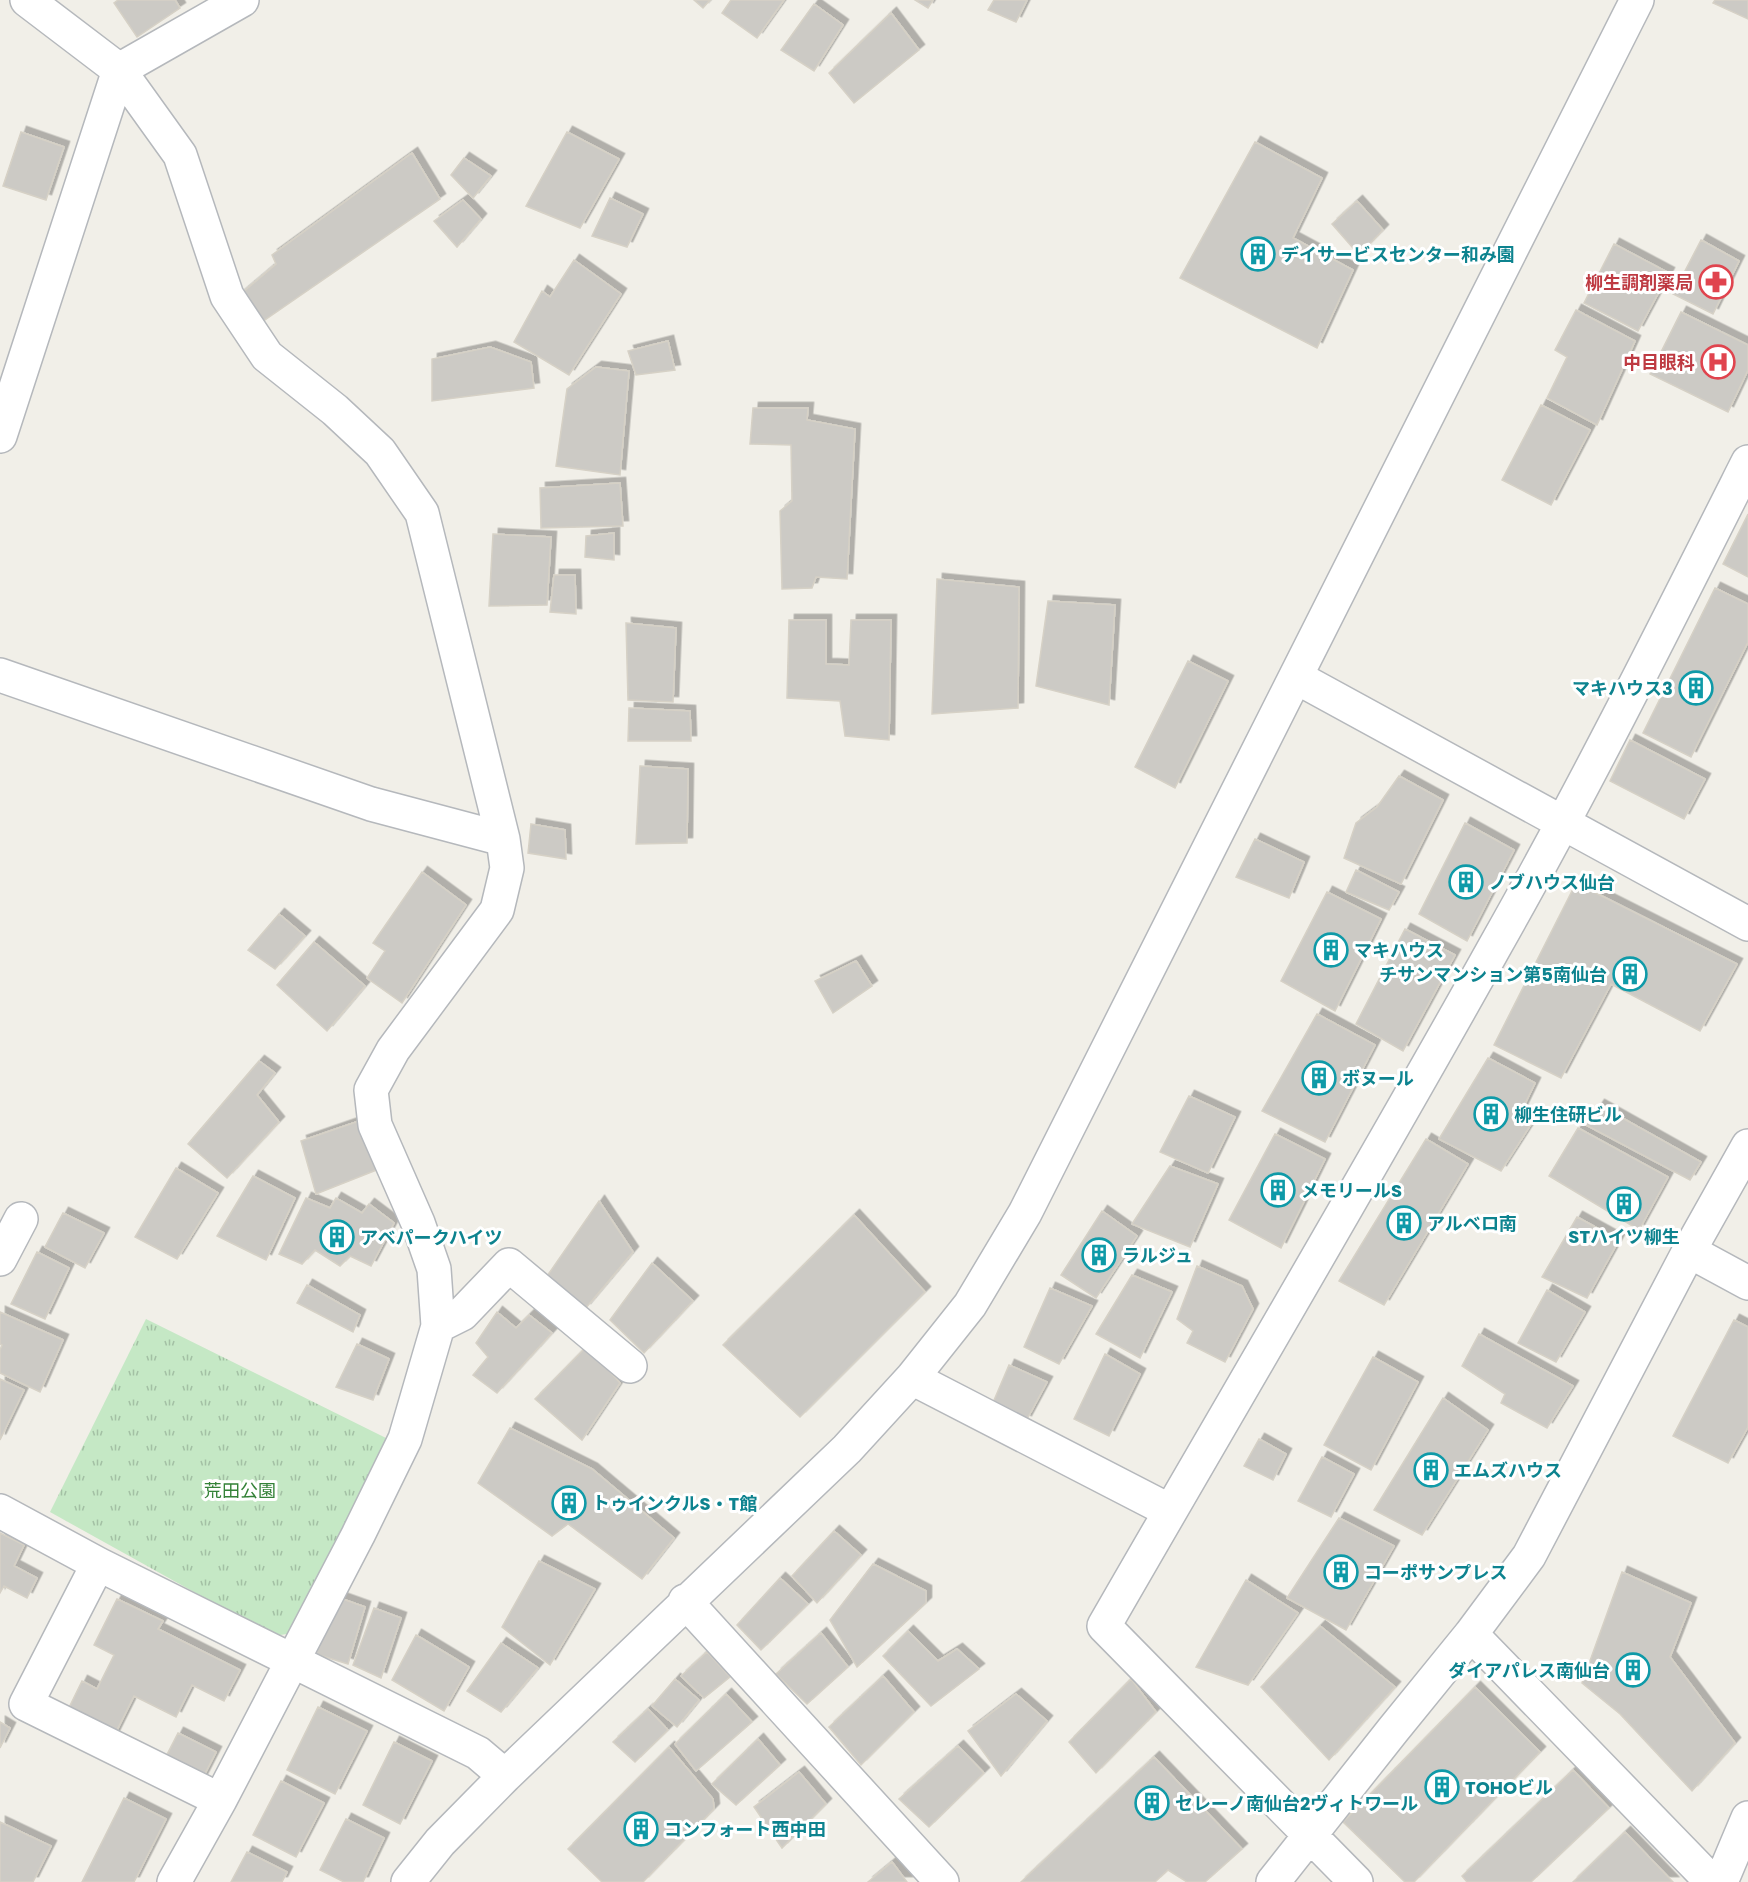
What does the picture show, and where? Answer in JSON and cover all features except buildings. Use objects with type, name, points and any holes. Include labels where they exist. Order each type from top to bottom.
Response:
[{"type":"street","points":[[27,0],[119,70],[180,155],[227,296],[267,356],[335,410],[380,452],[422,513],[502,838],[507,868],[497,910],[393,1050],[371,1090],[375,1125],[434,1269],[438,1326],[405,1439],[220,1800],[174,1882]]},
{"type":"street","points":[[0,436],[119,70],[242,0]]},
{"type":"street","points":[[408,1882],[440,1842],[505,1776],[685,1601],[847,1449],[912,1378],[970,1305],[1025,1213],[1637,0]]},
{"type":"street","points":[[1356,1882],[1104,1626],[1488,960],[1563,824],[1748,462]]},
{"type":"street","points":[[0,675],[371,804],[502,838]]},
{"type":"street","points":[[1296,677],[1748,924]]},
{"type":"street","points":[[1273,1882],[1472,1634],[1529,1556],[1689,1251],[1748,1146]]},
{"type":"street","points":[[0,1259],[21,1219]]},
{"type":"street","points":[[1689,1251],[1748,1283]]},
{"type":"street","points":[[438,1326],[462,1314],[509,1265],[630,1366]]},
{"type":"street","points":[[912,1378],[1170,1511]]},
{"type":"street","points":[[0,1511],[98,1564],[478,1753],[505,1776]]},
{"type":"street","points":[[98,1564],[26,1704],[220,1800]]},
{"type":"street","points":[[685,1601],[942,1882]]},
{"type":"street","points":[[1472,1634],[1712,1882]]},
{"type":"street","points":[[1721,1882],[1748,1818]]},
{"type":"green space","name":"荒田公園","points":[[146,1319],[388,1439],[294,1633],[273,1636],[50,1512]]},
{"type":"place","name":"デイサービスセンター和み園","points":[[1258,254]]},
{"type":"place","name":"柳生調剤薬局","points":[[1716,282]]},
{"type":"place","name":"中目眼科","points":[[1718,362]]},
{"type":"place","name":"マキハウス3","points":[[1696,688]]},
{"type":"place","name":"ノブハウス仙台","points":[[1466,882]]},
{"type":"place","name":"マキハウス","points":[[1331,950]]},
{"type":"place","name":"チサンマンション第5南仙台","points":[[1630,974]]},
{"type":"place","name":"ボヌール","points":[[1319,1078]]},
{"type":"place","name":"柳生住研ビル","points":[[1491,1114]]},
{"type":"place","name":"メモリールS","points":[[1278,1190]]},
{"type":"place","name":"STハイツ柳生","points":[[1624,1204]]},
{"type":"place","name":"アルベロ南","points":[[1404,1223]]},
{"type":"place","name":"アベパークハイツ","points":[[337,1237]]},
{"type":"place","name":"ラルジュ","points":[[1099,1255]]},
{"type":"place","name":"エムズハウス","points":[[1431,1470]]},
{"type":"place","name":"トゥインクルS・T館","points":[[569,1503]]},
{"type":"place","name":"コーポサンプレス","points":[[1341,1572]]},
{"type":"place","name":"ダイアパレス南仙台","points":[[1633,1670]]},
{"type":"place","name":"TOHOビル","points":[[1442,1787]]},
{"type":"place","name":"セレーノ南仙台2ヴィトワール","points":[[1152,1803]]},
{"type":"place","name":"コンフォート西中田","points":[[641,1829]]}]
